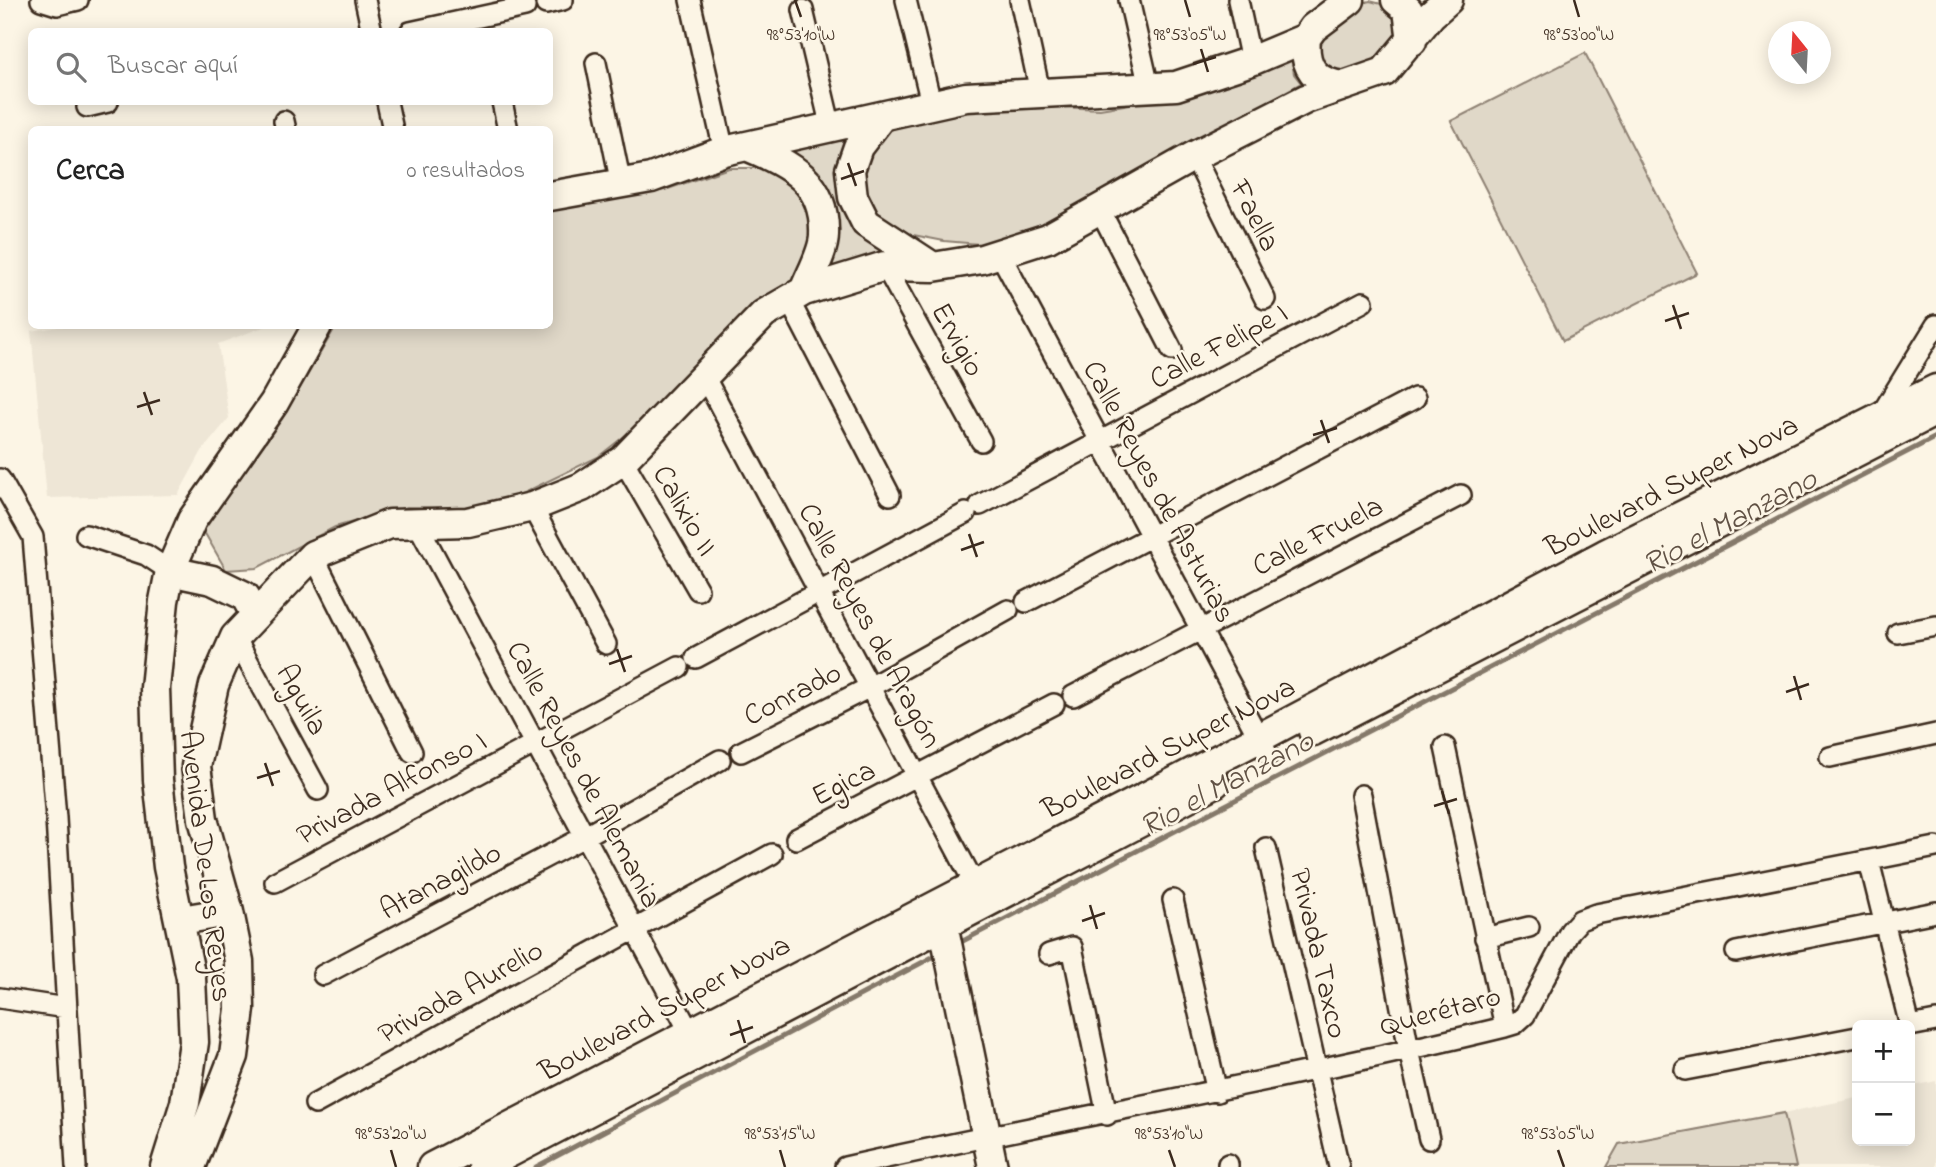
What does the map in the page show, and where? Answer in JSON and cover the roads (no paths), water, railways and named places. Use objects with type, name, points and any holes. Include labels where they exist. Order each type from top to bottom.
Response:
[{"type":"street","points":[[49,2],[78,0]]},
{"type":"street","points":[[365,0],[371,28]]},
{"type":"street","points":[[690,0],[737,149]]},
{"type":"street","points":[[906,0],[931,103]]},
{"type":"street","points":[[1020,0],[1040,92]]},
{"type":"street","points":[[1129,0],[1149,87]]},
{"type":"street","points":[[1238,0],[1251,61]]},
{"type":"street","points":[[1344,86],[1322,82],[1313,75],[1305,50],[1306,38],[1313,28],[1350,0]]},
{"type":"street","points":[[1396,0],[1408,10],[1412,41]]},
{"type":"street","points":[[191,1167],[234,1056],[240,1009],[239,961],[229,912],[203,819],[196,766],[214,685],[235,637],[313,555],[390,524],[468,522],[532,507],[582,487],[623,460],[764,314],[797,295],[885,266],[933,267],[1000,254],[1048,238],[1194,156],[1306,99],[1384,72],[1431,15],[1448,0]]},
{"type":"street","points":[[428,28],[525,7]]},
{"type":"street","points":[[803,10],[831,128]]},
{"type":"street","points":[[553,195],[651,178],[737,149],[931,103],[1040,92],[1176,86],[1251,61],[1306,38]]},
{"type":"street","points":[[596,63],[621,184]]},
{"type":"street","points":[[87,107],[95,105]]},
{"type":"street","points":[[388,105],[392,126]]},
{"type":"street","points":[[503,105],[507,126]]},
{"type":"street","points":[[881,116],[858,147],[850,170],[853,197],[866,223],[933,267]]},
{"type":"street","points":[[737,149],[789,164],[813,191],[822,212],[825,237],[797,295]]},
{"type":"street","name":"Faella","points":[[1194,156],[1265,299]]},
{"type":"street","points":[[1100,210],[1172,350]]},
{"type":"street","name":"Calle Reyes de Asturias","points":[[1000,254],[1264,746]]},
{"type":"street","name":"Ervigio","points":[[885,266],[981,441]]},
{"type":"street","points":[[797,295],[890,495]]},
{"type":"street","name":"Calle Felipe I","points":[[820,593],[1363,302]]},
{"type":"street","points":[[1879,417],[1936,326]]},
{"type":"street","name":"Avenida De Los Reyes","points":[[165,1167],[185,1103],[194,1042],[191,978],[168,867],[158,780],[155,701],[164,601],[170,571],[192,520],[274,402],[315,329]]},
{"type":"street","name":"Calle Reyes de Aragón","points":[[704,376],[979,893]]},
{"type":"street","name":"Boulevard Super Nova","points":[[1264,746],[1605,554],[1936,389]]},
{"type":"street","name":"Conrado","points":[[741,752],[870,687],[1017,606],[1415,398]]},
{"type":"street","name":"Boulevard Super Nova","points":[[482,1167],[694,1042],[979,893],[1264,746],[1936,411]]},
{"type":"street","name":"Calixio II","points":[[623,460],[698,590]]},
{"type":"street","points":[[0,479],[33,537],[55,818],[76,1167]]},
{"type":"street","name":"Calle Fruela","points":[[1073,696],[1461,495]]},
{"type":"street","points":[[532,507],[606,644]]},
{"type":"street","name":"Calle Reyes de Alemania","points":[[417,523],[694,1042]]},
{"type":"street","points":[[86,536],[146,555],[170,571],[212,580],[244,596],[255,614]]},
{"type":"street","points":[[313,555],[412,752]]},
{"type":"street","name":"Privada Alfonso I","points":[[275,882],[820,593]]},
{"type":"street","points":[[1898,633],[1936,626]]},
{"type":"street","name":"Aguila","points":[[235,637],[318,790]]},
{"type":"street","name":"Egica","points":[[796,839],[1054,704]]},
{"type":"street","points":[[1830,757],[1936,734]]},
{"type":"street","points":[[1445,747],[1506,1027]]},
{"type":"street","name":"Atanagildo","points":[[323,975],[584,837],[720,760]]},
{"type":"street","points":[[1361,795],[1409,1050],[1429,1139]]},
{"type":"street","name":"Querétaro","points":[[845,1167],[986,1135],[1107,1115],[1317,1071],[1506,1027],[1516,1024],[1525,1015],[1570,931],[1580,920],[1610,911],[1936,847]]},
{"type":"street","name":"Privada Taxco","points":[[1266,848],[1339,1167]]},
{"type":"street","name":"Privada Aurelio","points":[[315,1104],[772,854]]},
{"type":"street","points":[[1869,861],[1908,1020]]},
{"type":"street","name":"Boulevard Super Nova","points":[[432,1167],[694,1042],[944,929],[979,893]]},
{"type":"street","points":[[1173,900],[1217,1092]]},
{"type":"street","points":[[181,920],[229,912]]},
{"type":"street","points":[[1736,952],[1936,912]]},
{"type":"street","points":[[1485,938],[1529,927]]},
{"type":"street","points":[[944,929],[993,1167]]},
{"type":"street","points":[[1049,954],[1072,947],[1107,1115]]},
{"type":"street","points":[[0,998],[66,1008]]},
{"type":"street","points":[[1915,1025],[1936,1021]]},
{"type":"street","points":[[1685,1070],[1852,1038]]},
{"type":"waterway","name":"Rio el Manzano","points":[[957,944],[1936,437]]},
{"type":"waterway","name":"Rio el Manzano","points":[[536,1167],[942,952]]}]
